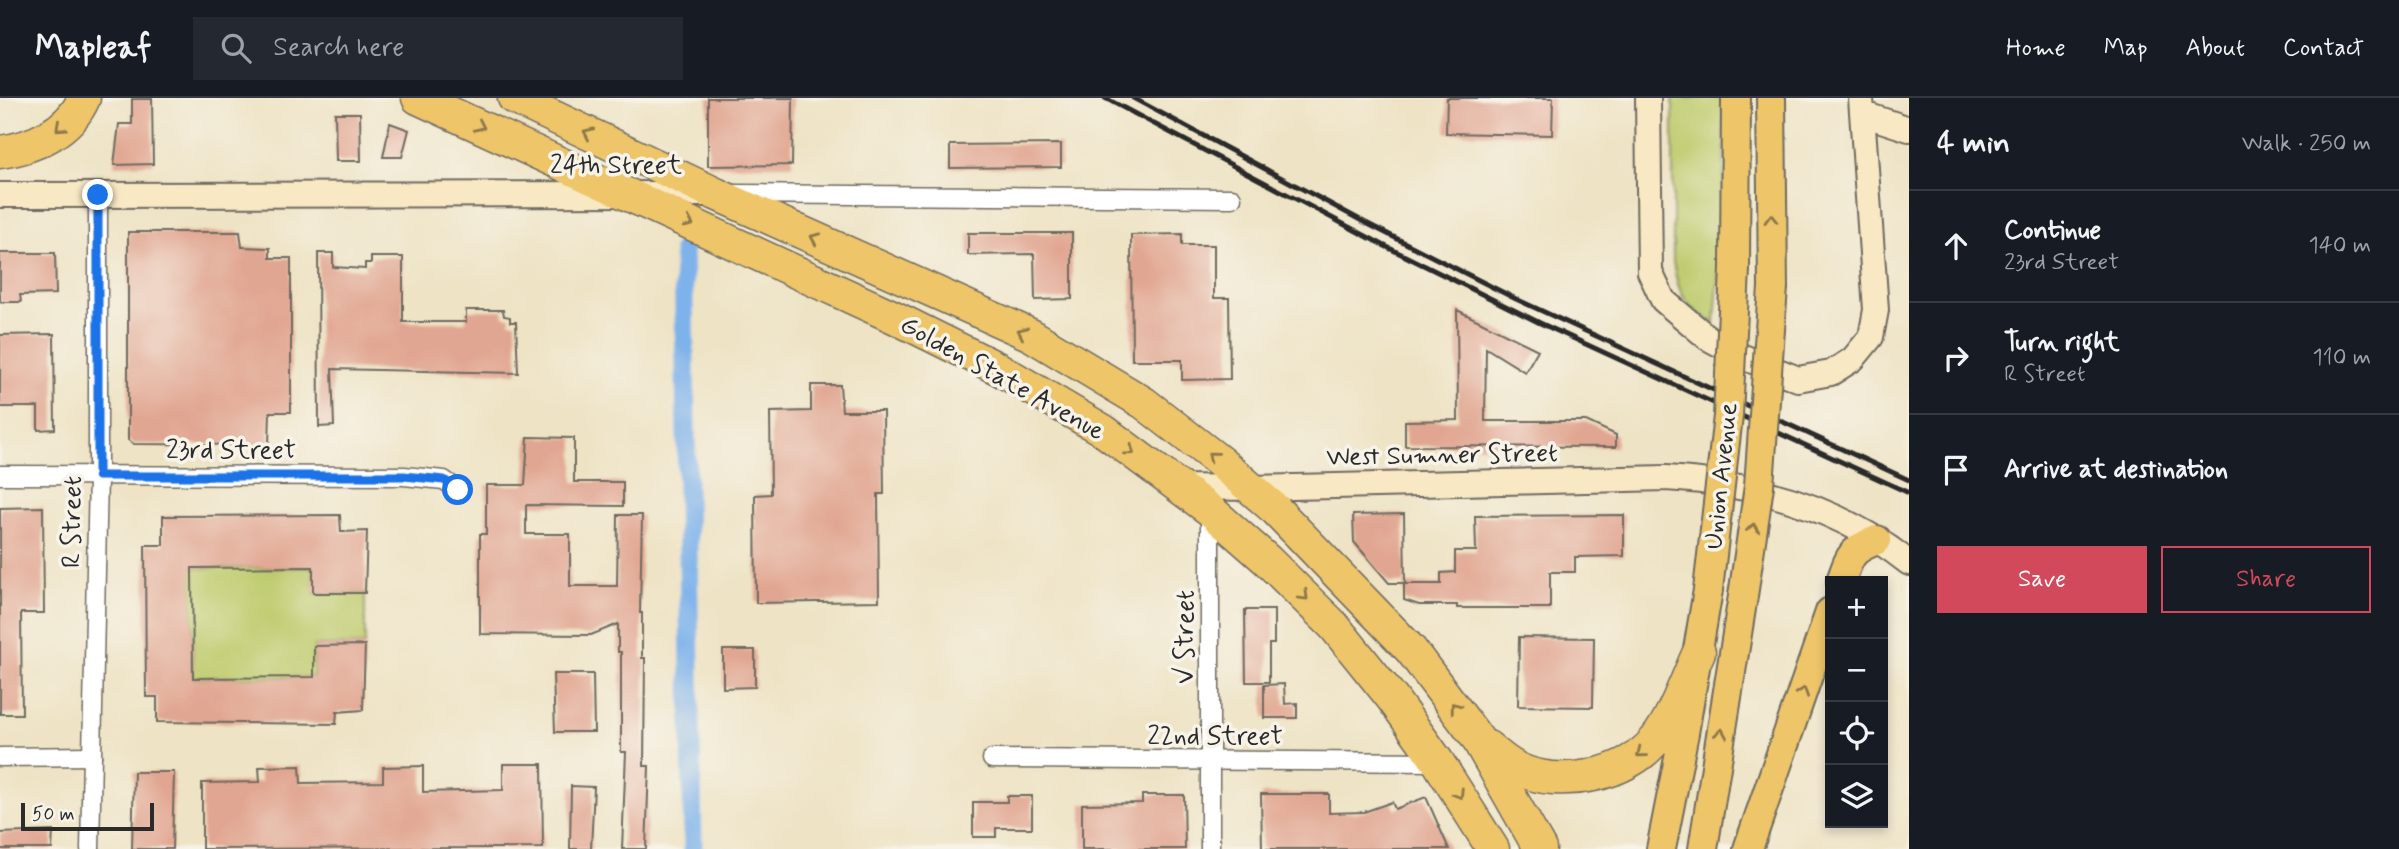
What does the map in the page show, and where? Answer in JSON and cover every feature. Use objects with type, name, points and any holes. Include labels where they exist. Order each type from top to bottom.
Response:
[{"type":"highway","points":[[14,149],[45,139],[61,128],[84,98]]},
{"type":"highway","name":"Golden State Avenue","points":[[418,98],[894,317],[999,369],[1104,431],[1210,510],[1267,560],[1335,626],[1438,762],[1493,849]]},
{"type":"highway","name":"Golden State Avenue","points":[[514,98],[716,194],[1031,335],[1144,403],[1252,488],[1411,650],[1477,738],[1541,849]]},
{"type":"highway","points":[[1477,738],[1506,762],[1534,775],[1585,778],[1610,772],[1629,763],[1657,739],[1699,652]]},
{"type":"main road","name":"Union Avenue","points":[[1661,849],[1699,652],[1728,416],[1735,269],[1736,98]]},
{"type":"main road","name":"Union Avenue","points":[[1703,849],[1759,486],[1773,287],[1771,98]]},
{"type":"main road","points":[[1843,576],[1850,555],[1858,547],[1877,540]]},
{"type":"main road","points":[[1748,849],[1825,626]]},
{"type":"street","points":[[1648,98],[1650,272],[1663,300],[1708,338],[1743,358],[1798,379],[1831,373],[1853,359],[1871,337],[1876,310],[1862,106]]},
{"type":"street","points":[[1862,106],[1909,129]]},
{"type":"street","name":"24th Street","points":[[0,195],[716,194],[1232,198]]},
{"type":"street","name":"R Street","points":[[90,849],[98,476],[98,195]]},
{"type":"street","name":"23rd Street","points":[[0,475],[404,476],[444,480],[458,490]]},
{"type":"street","name":"West Sumner Street","points":[[1178,487],[1252,488],[1666,478],[1708,481],[1790,499],[1835,517],[1877,540],[1909,563]]},
{"type":"street","name":"V Street","points":[[1210,510],[1210,849]]},
{"type":"street","points":[[0,757],[92,756]]},
{"type":"street","name":"22nd Street","points":[[992,760],[1438,762]]},
{"type":"green space","points":[[1673,98],[1722,98],[1724,182],[1715,323],[1696,312],[1685,299],[1675,273]]},
{"type":"green space","points":[[313,567],[314,593],[365,593],[365,645],[314,646],[314,677],[193,678],[191,568]]},
{"type":"building","points":[[708,98],[793,98],[792,165],[708,166]]},
{"type":"building","points":[[1447,98],[1553,98],[1552,135],[1446,133]]},
{"type":"building","points":[[132,99],[152,99],[153,164],[114,165],[119,124],[132,124]]},
{"type":"building","points":[[335,113],[360,113],[361,161],[336,161]]},
{"type":"building","points":[[390,123],[409,130],[402,157],[383,157]]},
{"type":"building","points":[[1061,144],[1061,167],[950,168],[950,145]]},
{"type":"building","points":[[128,232],[240,232],[242,247],[270,248],[270,258],[291,258],[291,412],[270,412],[269,445],[134,444],[128,440]]},
{"type":"building","points":[[968,233],[1072,233],[1072,299],[1035,300],[1034,254],[968,255]]},
{"type":"building","points":[[1182,234],[1182,245],[1214,245],[1214,298],[1229,298],[1230,379],[1182,380],[1182,360],[1132,360],[1131,235]]},
{"type":"building","points":[[0,253],[55,253],[56,294],[20,295],[21,302],[0,302]]},
{"type":"building","points":[[318,253],[333,253],[333,267],[365,269],[365,263],[371,263],[371,257],[403,257],[403,322],[466,322],[466,310],[503,310],[504,316],[510,317],[510,322],[516,322],[518,373],[332,369],[334,426],[319,427]]},
{"type":"building","points":[[1457,310],[1538,350],[1525,372],[1486,348],[1485,421],[1586,421],[1616,435],[1616,447],[1405,446],[1405,421],[1458,420]]},
{"type":"building","points":[[54,334],[55,429],[38,430],[38,407],[0,407],[0,335]]},
{"type":"building","points":[[811,385],[840,385],[842,411],[883,411],[884,494],[878,494],[879,601],[756,603],[755,495],[771,494],[770,412],[811,411]]},
{"type":"building","points":[[528,437],[574,438],[574,482],[623,482],[623,506],[526,505],[526,534],[570,534],[570,586],[617,586],[618,515],[642,515],[640,613],[642,658],[645,658],[644,766],[649,766],[646,849],[622,849],[626,752],[621,752],[621,652],[618,652],[618,624],[591,635],[480,634],[480,534],[486,534],[486,485],[525,485]]},
{"type":"building","points":[[43,507],[44,613],[21,613],[22,714],[0,714],[0,508]]},
{"type":"building","points":[[1404,514],[1405,583],[1389,583],[1354,542],[1353,515]]},
{"type":"building","points":[[340,515],[341,532],[367,531],[365,593],[313,593],[313,567],[192,568],[193,678],[314,677],[314,646],[365,645],[363,710],[337,712],[336,724],[157,722],[157,697],[146,697],[145,545],[163,545],[163,516]]},
{"type":"building","points":[[1624,515],[1624,556],[1575,557],[1575,572],[1550,572],[1550,608],[1457,608],[1457,605],[1419,605],[1404,600],[1404,584],[1441,584],[1441,573],[1455,572],[1455,551],[1476,551],[1475,516]]},
{"type":"building","points":[[1245,610],[1274,610],[1274,644],[1269,644],[1269,682],[1246,682]]},
{"type":"building","points":[[1519,637],[1594,638],[1593,707],[1518,706]]},
{"type":"building","points":[[723,650],[755,650],[755,687],[723,688]]},
{"type":"building","points":[[553,674],[593,674],[594,732],[555,732]]},
{"type":"building","points":[[1284,684],[1285,704],[1297,703],[1297,718],[1264,718],[1264,685]]},
{"type":"building","points":[[503,764],[542,764],[543,848],[202,849],[202,783],[260,782],[259,767],[300,766],[301,783],[383,782],[383,767],[423,766],[423,792],[503,790]]},
{"type":"building","points":[[134,772],[174,772],[172,849],[132,849]]},
{"type":"building","points":[[571,786],[594,787],[591,849],[570,849]]},
{"type":"building","points":[[1261,794],[1329,794],[1329,813],[1364,812],[1392,802],[1395,809],[1426,797],[1449,849],[1262,849]]},
{"type":"building","points":[[1142,795],[1184,795],[1185,849],[1082,849],[1082,804],[1142,803]]},
{"type":"building","points":[[1007,796],[1032,796],[1032,828],[996,828],[996,837],[973,837],[973,802],[1007,802]]},
{"type":"building","points":[[53,831],[52,849],[0,849],[0,833]]},
{"type":"waterway","points":[[683,249],[693,849]]},
{"type":"railway","points":[[1105,98],[1383,245],[1540,323],[1909,493]]},
{"type":"railway","points":[[1133,98],[1364,222],[1516,299],[1909,480]]},
{"type":"route","points":[[98,195],[98,476],[404,476],[444,480],[458,490]]}]
